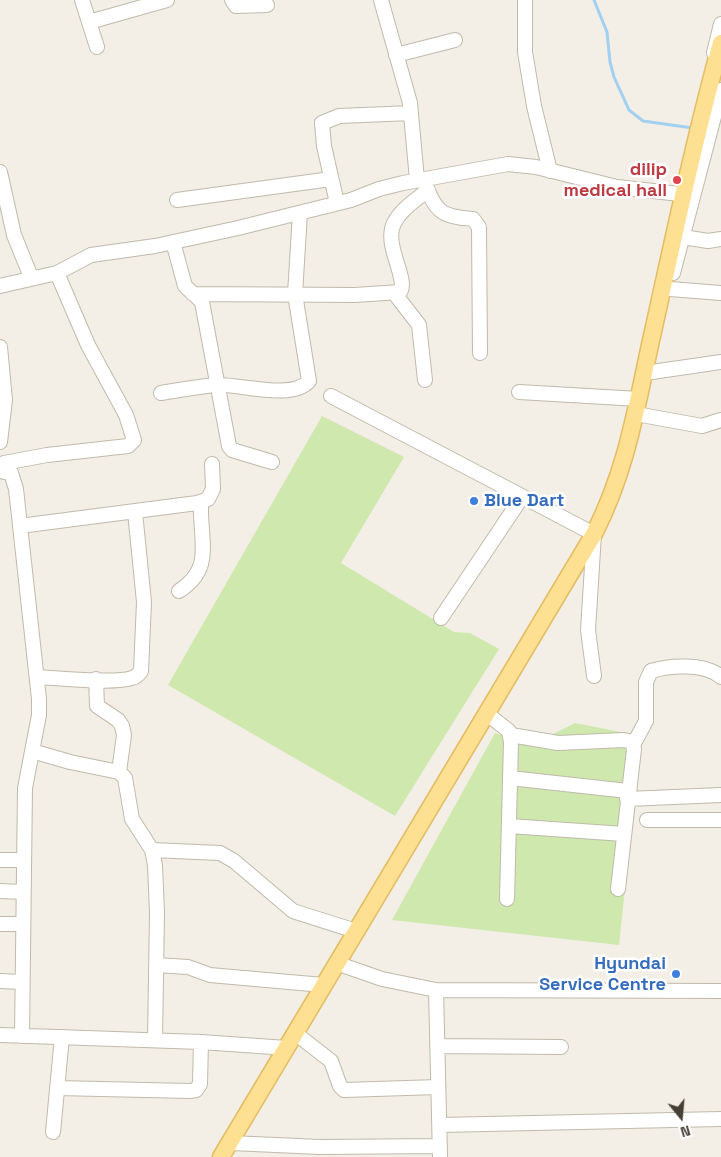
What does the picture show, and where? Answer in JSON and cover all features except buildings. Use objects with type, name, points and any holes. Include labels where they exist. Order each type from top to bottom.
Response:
[{"type":"main road","points":[[222,1157],[336,963],[594,534],[615,489],[638,407],[650,347],[659,321],[721,43]]},
{"type":"main road","points":[[703,129],[721,68]]},
{"type":"street","points":[[82,0],[97,47]]},
{"type":"street","points":[[89,22],[167,0]]},
{"type":"street","points":[[232,0],[236,6],[242,7],[267,5]]},
{"type":"street","points":[[381,0],[411,113],[422,183],[437,210],[450,216],[472,219],[479,227],[480,353]]},
{"type":"street","points":[[525,0],[525,52],[534,106],[550,171]]},
{"type":"street","points":[[650,347],[659,334],[683,238],[721,24]]},
{"type":"street","points":[[396,55],[455,40]]},
{"type":"street","points":[[650,347],[649,332],[680,194],[703,129],[721,90]]},
{"type":"street","points":[[337,204],[321,128],[325,120],[339,116],[411,113]]},
{"type":"street","points":[[0,286],[31,277],[57,273],[91,255],[173,242],[337,204],[379,189],[422,183],[508,164],[550,171],[617,187],[680,194]]},
{"type":"street","points":[[0,172],[14,235],[31,277]]},
{"type":"street","points":[[176,200],[331,178]]},
{"type":"street","points":[[193,294],[396,294],[400,292],[402,286],[392,253],[391,229],[422,183]]},
{"type":"street","points":[[161,392],[217,385],[271,391],[300,387],[310,381],[295,294],[300,213]]},
{"type":"street","points":[[683,238],[708,241],[721,239]]},
{"type":"street","points":[[173,242],[185,286],[202,302],[227,440],[232,450],[272,462]]},
{"type":"street","points":[[3,468],[47,455],[128,446],[134,440],[126,415],[88,346],[57,273]]},
{"type":"street","points":[[670,289],[721,293]]},
{"type":"street","points":[[396,294],[419,325],[426,380]]},
{"type":"street","points":[[0,347],[5,400],[0,442]]},
{"type":"street","points":[[645,373],[721,362]]},
{"type":"street","points":[[519,392],[638,407],[702,426],[721,420]]},
{"type":"street","points":[[331,396],[594,534],[588,630],[594,676]]},
{"type":"street","points":[[0,447],[3,468],[11,473],[14,478],[37,677],[39,716],[25,788],[22,1036]]},
{"type":"street","points":[[20,526],[197,503],[208,499],[212,489],[212,464]]},
{"type":"street","points":[[441,618],[522,497]]},
{"type":"street","points":[[180,591],[194,582],[202,564],[202,514],[200,505],[197,503]]},
{"type":"street","points":[[37,677],[130,679],[141,670],[144,602],[135,512]]},
{"type":"street","points":[[618,889],[633,745],[646,721],[646,682],[651,671],[691,667],[712,671],[721,677]]},
{"type":"street","points":[[96,679],[97,706],[118,720],[124,734],[119,772]]},
{"type":"street","points":[[486,713],[502,724],[511,735],[506,899]]},
{"type":"street","points":[[511,735],[558,743],[628,740],[633,745]]},
{"type":"street","points":[[32,751],[70,762],[119,772],[125,778],[128,786],[132,820],[152,850],[157,913],[155,1040]]},
{"type":"street","points":[[510,778],[627,795],[721,796]]},
{"type":"street","points":[[647,820],[721,820]]},
{"type":"street","points":[[509,826],[624,834]]},
{"type":"street","points":[[152,850],[220,853],[234,861],[293,911],[356,931]]},
{"type":"street","points":[[0,860],[24,860]]},
{"type":"street","points":[[0,892],[23,892]]},
{"type":"street","points":[[0,924],[22,924]]},
{"type":"street","points":[[336,963],[382,979],[436,990],[721,992]]},
{"type":"street","points":[[156,965],[188,967],[210,975],[323,985]]},
{"type":"street","points":[[0,981],[22,982]]},
{"type":"street","points":[[230,1143],[440,1152],[436,990]]},
{"type":"street","points":[[295,1033],[331,1061],[340,1086],[344,1090],[355,1092],[438,1088]]},
{"type":"street","points":[[0,1035],[202,1042],[287,1048]]},
{"type":"street","points":[[53,1132],[62,1037]]},
{"type":"street","points":[[57,1088],[196,1090],[200,1084],[202,1042]]},
{"type":"street","points":[[437,1046],[561,1047]]},
{"type":"street","points":[[440,1125],[721,1119]]},
{"type":"green space","points":[[322,416],[404,457],[341,563],[454,632],[470,633],[499,649],[395,816],[168,685]]},
{"type":"green space","points":[[575,723],[641,736],[619,945],[392,920],[495,733],[531,745]]},
{"type":"waterway","points":[[594,0],[607,32],[610,62],[614,77],[629,110],[643,121],[693,128]]},
{"type":"place","name":"dilip medical hall","points":[[677,180]]},
{"type":"place","name":"Blue Dart","points":[[474,501]]},
{"type":"place","name":"Hyundai Service Centre","points":[[676,974]]}]
